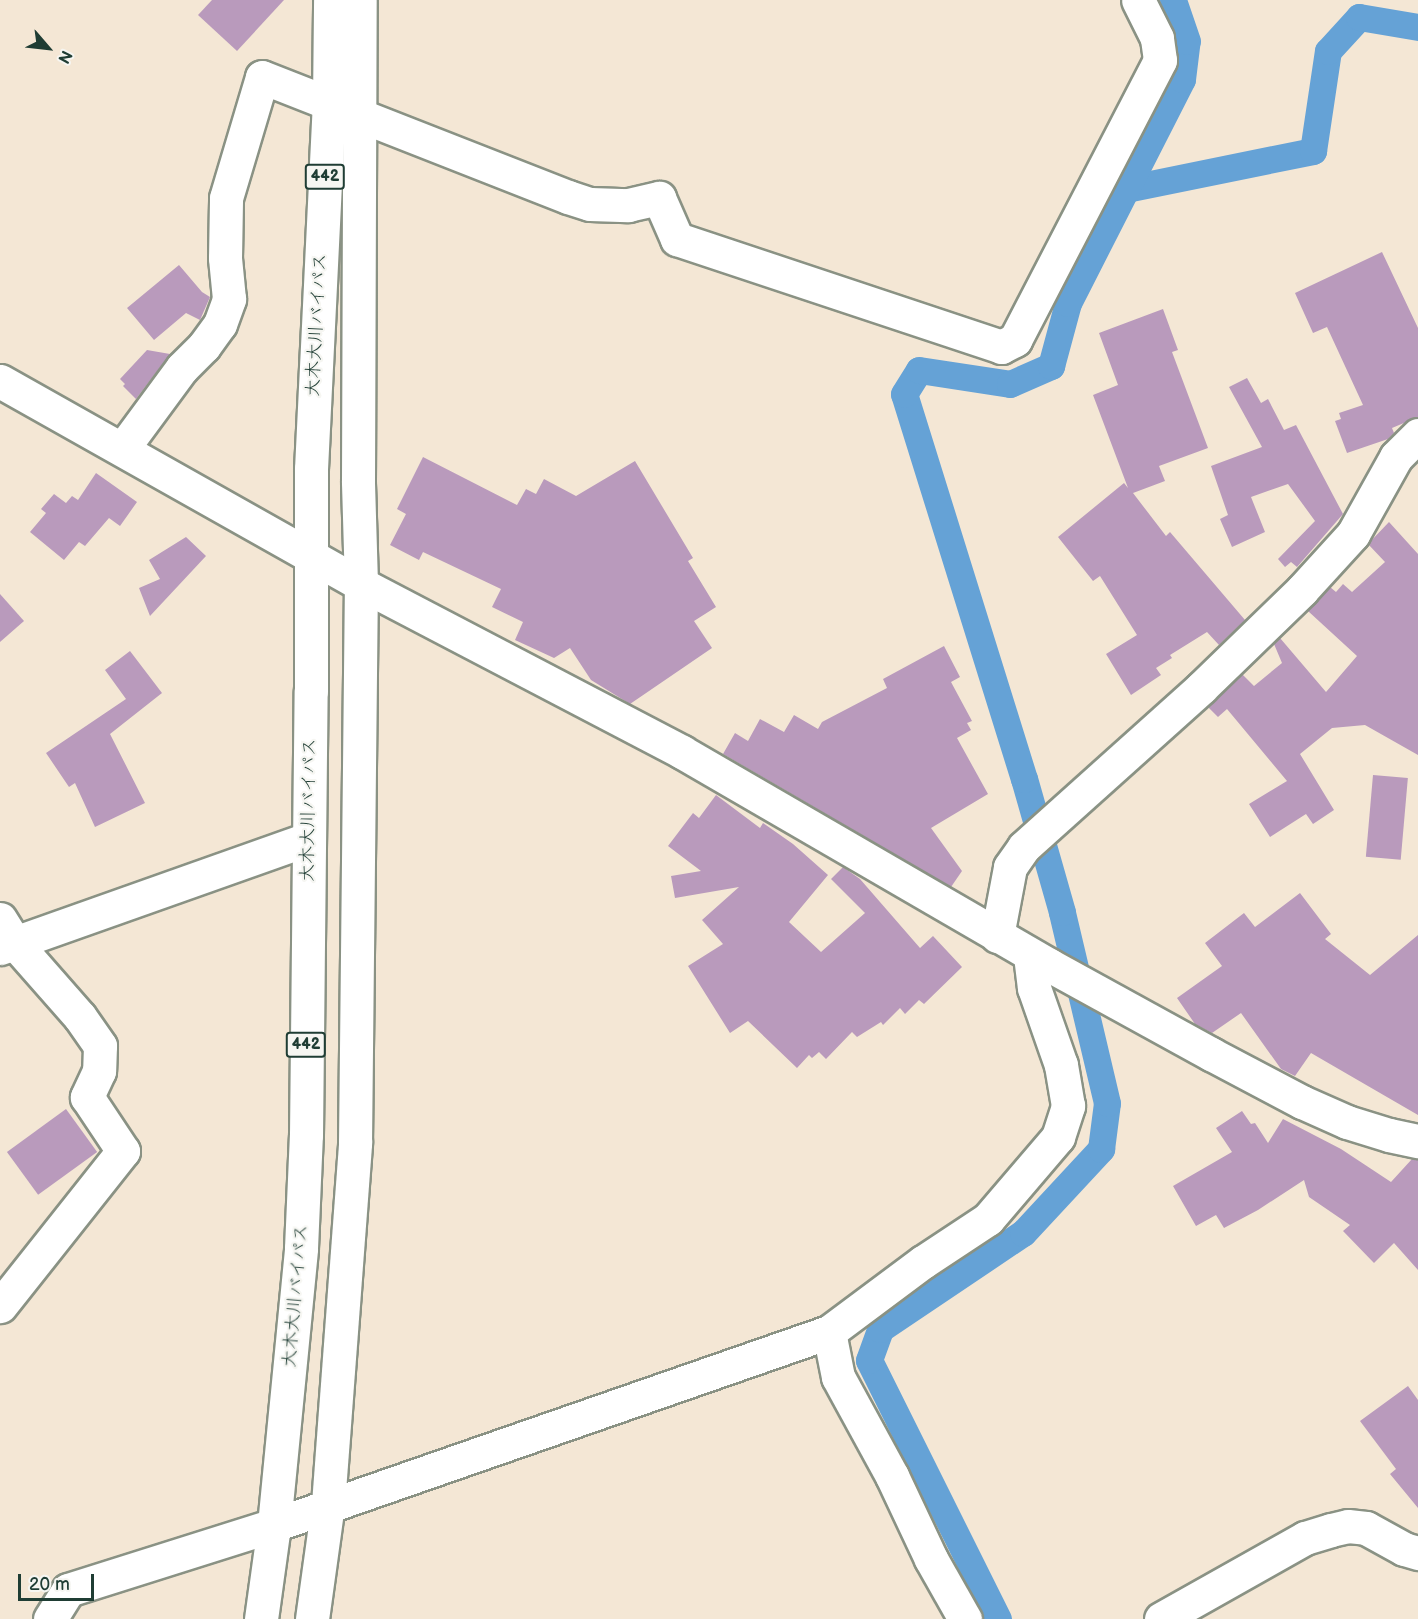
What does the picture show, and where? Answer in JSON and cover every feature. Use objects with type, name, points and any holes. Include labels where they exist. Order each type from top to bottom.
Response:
[{"type":"main road","name":"大木大川バイパス","points":[[312,1619],[328,1504],[355,1143],[361,584],[358,481],[361,354],[343,109],[330,0]]},
{"type":"main road","name":"大木大川バイパス","points":[[261,1619],[274,1525],[301,1248],[306,1135],[311,469],[315,354],[343,109],[360,0]]},
{"type":"main road","points":[[123,448],[182,368],[220,324],[229,299],[225,258],[226,198],[262,77],[590,204],[628,205],[659,198],[677,239],[1001,347],[1015,340],[1160,60],[1157,38],[1138,0]]},
{"type":"main road","points":[[0,381],[123,448],[205,497],[311,554],[361,584],[682,752],[1039,960],[1302,1102],[1347,1122],[1418,1141]]},
{"type":"main road","points":[[997,936],[1010,867],[1024,847],[1201,688],[1302,590],[1353,534],[1396,457],[1418,435]]},
{"type":"main road","points":[[0,1306],[123,1151],[87,1096],[99,1071],[100,1046],[80,1017],[5,936],[308,839]]},
{"type":"main road","points":[[50,1619],[68,1590],[274,1525],[328,1504],[829,1332],[923,1262],[988,1219],[1058,1137],[1068,1106],[1061,1065],[1034,988],[1039,960]]},
{"type":"main road","points":[[829,1332],[838,1377],[965,1619]]},
{"type":"main road","points":[[1161,1619],[1305,1538],[1331,1530],[1348,1526],[1366,1528],[1404,1549],[1418,1553]]},
{"type":"building","points":[[212,0],[284,0],[237,51],[198,15]]},
{"type":"building","points":[[1382,252],[1418,328],[1418,417],[1392,428],[1394,433],[1388,439],[1347,453],[1335,421],[1341,419],[1339,413],[1363,405],[1327,327],[1313,333],[1295,293]]},
{"type":"building","points":[[179,265],[202,292],[210,297],[200,320],[186,313],[154,340],[127,308]]},
{"type":"building","points":[[1163,309],[1178,350],[1172,352],[1208,448],[1159,466],[1165,481],[1133,493],[1166,536],[1170,532],[1245,620],[1219,645],[1207,632],[1170,655],[1172,658],[1156,668],[1161,675],[1131,695],[1106,654],[1137,635],[1100,576],[1093,581],[1058,537],[1124,483],[1128,488],[1093,395],[1118,385],[1099,333]]},
{"type":"building","points":[[147,350],[170,354],[136,399],[123,386],[125,384],[120,379]]},
{"type":"building","points":[[1247,378],[1261,403],[1268,399],[1284,430],[1296,425],[1343,514],[1297,567],[1291,562],[1285,567],[1278,559],[1315,521],[1288,484],[1251,497],[1265,532],[1232,547],[1220,519],[1228,515],[1211,466],[1262,447],[1229,387]]},
{"type":"building","points":[[423,457],[517,505],[526,489],[536,494],[544,479],[576,496],[635,461],[693,558],[688,561],[716,607],[694,621],[712,648],[630,704],[591,680],[570,648],[554,658],[515,640],[523,622],[492,607],[501,589],[423,552],[419,560],[390,545],[406,514],[397,509]]},
{"type":"building","points":[[96,473],[137,502],[120,526],[109,518],[85,546],[79,542],[64,560],[30,532],[46,513],[41,509],[54,494],[66,503],[72,496],[78,500]]},
{"type":"building","points":[[1389,522],[1418,554],[1418,755],[1365,725],[1332,728],[1300,754],[1334,810],[1313,824],[1306,814],[1270,837],[1249,804],[1287,781],[1227,709],[1218,717],[1208,707],[1242,674],[1254,686],[1282,663],[1274,644],[1280,638],[1326,692],[1357,656],[1308,611],[1330,587],[1336,592],[1343,584],[1352,592],[1385,562],[1368,544]]},
{"type":"building","points":[[186,537],[206,556],[150,616],[139,588],[160,579],[149,560]]},
{"type":"building","points":[[0,594],[24,621],[0,642]]},
{"type":"building","points":[[944,646],[960,677],[951,682],[972,721],[967,723],[971,730],[957,738],[988,794],[931,828],[962,871],[951,887],[723,754],[735,733],[748,741],[760,719],[784,732],[794,715],[818,729],[822,722],[887,688],[883,679]]},
{"type":"building","points":[[130,651],[162,693],[110,734],[145,803],[95,827],[75,783],[69,787],[46,753],[126,699],[105,670]]},
{"type":"building","points":[[1373,775],[1408,778],[1401,860],[1366,857]]},
{"type":"building","points":[[716,795],[760,828],[763,823],[793,844],[828,875],[789,922],[821,952],[865,913],[831,879],[843,867],[860,879],[920,948],[933,936],[962,967],[924,1004],[919,1000],[905,1014],[900,1008],[883,1025],[881,1022],[857,1037],[852,1032],[826,1059],[819,1052],[812,1058],[809,1055],[797,1068],[748,1021],[730,1033],[688,966],[723,944],[702,920],[739,887],[675,898],[671,876],[701,871],[668,846],[693,813],[699,818]]},
{"type":"building","points":[[1300,893],[1331,934],[1325,939],[1370,975],[1418,935],[1418,1115],[1311,1053],[1295,1076],[1281,1069],[1241,1013],[1212,1033],[1195,1024],[1177,998],[1222,966],[1205,943],[1244,913],[1255,927]]},
{"type":"building","points":[[66,1109],[97,1152],[38,1195],[7,1152]]},
{"type":"building","points":[[1242,1111],[1251,1124],[1255,1123],[1268,1143],[1283,1119],[1341,1149],[1391,1182],[1412,1159],[1418,1159],[1418,1270],[1394,1243],[1374,1263],[1343,1231],[1350,1225],[1309,1197],[1304,1180],[1258,1210],[1224,1228],[1216,1215],[1196,1226],[1173,1186],[1232,1152],[1216,1128]]},
{"type":"building","points":[[1408,1386],[1418,1400],[1418,1508],[1390,1474],[1396,1469],[1360,1421]]},
{"type":"waterway","points":[[998,1619],[869,1360],[880,1329],[1023,1233],[1101,1149],[1107,1103],[1062,912],[1024,779],[904,394],[919,370],[1010,384],[1051,366],[1068,303],[1182,79],[1187,41],[1173,0]]},
{"type":"waterway","points":[[1126,189],[1313,151],[1328,51],[1359,17],[1418,27]]}]
